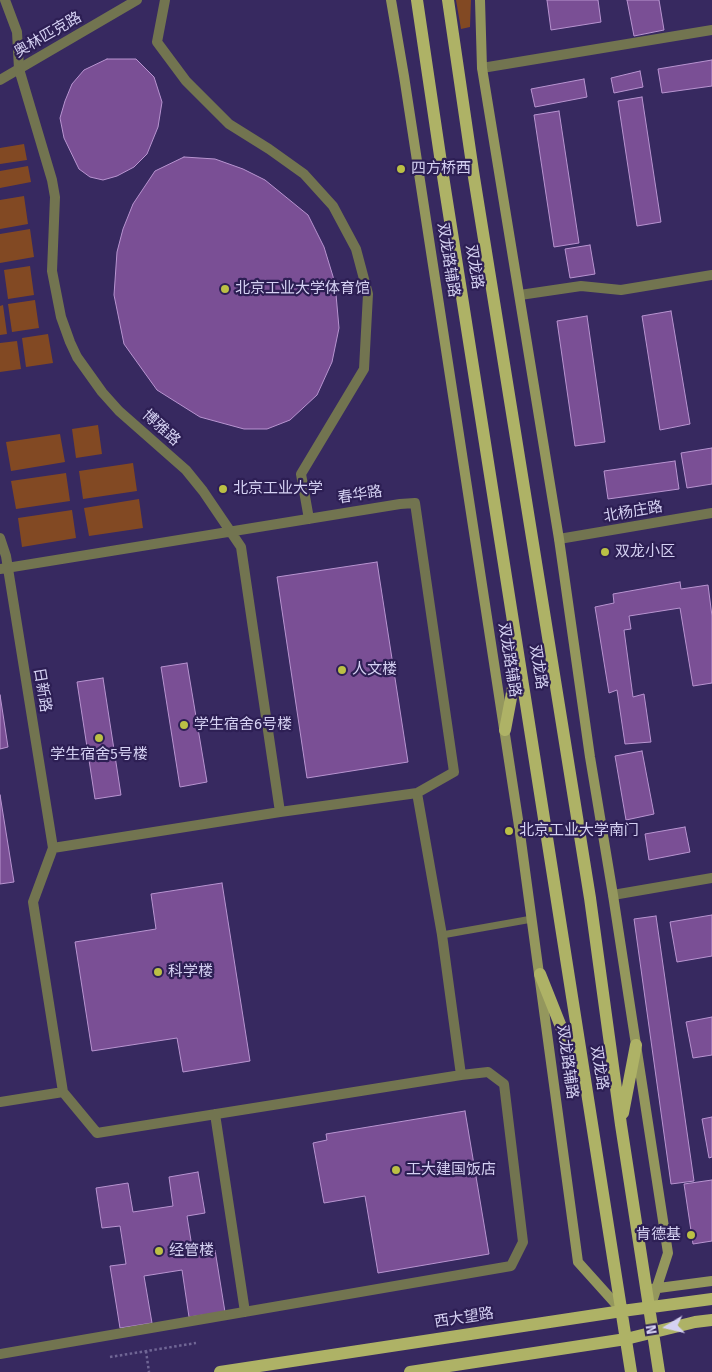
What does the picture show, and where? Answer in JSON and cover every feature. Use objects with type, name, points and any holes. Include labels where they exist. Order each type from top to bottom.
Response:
[{"type":"main road","name":"双龙路辅路","points":[[391,0],[505,730],[540,974],[578,1262],[622,1311]]},
{"type":"main road","name":"双龙路","points":[[418,0],[443,176],[520,656],[631,1372]]},
{"type":"main road","name":"双龙路","points":[[448,0],[473,170],[588,888],[621,1125],[652,1289],[650,1308],[659,1372]]},
{"type":"main road","points":[[480,0],[482,68],[559,539],[590,757],[668,1253],[652,1289]]},
{"type":"main road","points":[[505,730],[520,656]]},
{"type":"main road","points":[[540,974],[586,1088]]},
{"type":"main road","points":[[621,1125],[636,1045]]},
{"type":"main road","points":[[652,1289],[712,1281]]},
{"type":"main road","name":"西大望路","points":[[220,1372],[712,1299]]},
{"type":"main road","points":[[410,1372],[626,1339],[712,1320]]},
{"type":"street","name":"博雅路","points":[[5,0],[17,32],[19,69],[52,180],[55,197],[52,271],[61,316],[70,342],[77,357],[102,392],[119,411],[186,470],[241,546],[280,812]]},
{"type":"street","name":"奥林匹克路","points":[[0,80],[137,0]]},
{"type":"street","points":[[166,0],[157,42],[186,81],[229,124],[304,174],[333,206],[356,249],[368,294],[364,369],[301,474],[310,519]]},
{"type":"street","points":[[482,68],[712,30]]},
{"type":"street","points":[[520,295],[582,286],[621,290],[712,275]]},
{"type":"street","name":"春华路","points":[[4,568],[415,503],[454,772],[416,793]]},
{"type":"street","name":"北杨庄路","points":[[559,539],[712,513]]},
{"type":"street","name":"日新路","points":[[0,538],[53,848]]},
{"type":"street","points":[[0,1354],[510,1266],[523,1242],[504,1084],[488,1072],[97,1133],[63,1092],[33,902],[53,848],[280,812],[416,793],[442,936],[461,1075]]},
{"type":"street","points":[[613,896],[712,878]]},
{"type":"street","points":[[0,1102],[63,1092]]},
{"type":"street","points":[[215,1114],[245,1312]]},
{"type":"lane","points":[[442,936],[532,919]]},
{"type":"path","points":[[110,1357],[196,1343]]},
{"type":"path","points":[[146,1351],[149,1372]]},
{"type":"shaded area","points":[[456,0],[471,0],[470,27],[461,29]]},
{"type":"shaded area","points":[[24,144],[27,160],[0,164],[0,148]]},
{"type":"shaded area","points":[[28,166],[31,182],[0,188],[0,171]]},
{"type":"shaded area","points":[[24,196],[28,224],[0,229],[0,200]]},
{"type":"shaded area","points":[[30,229],[34,257],[0,263],[0,234]]},
{"type":"shaded area","points":[[30,266],[34,295],[8,299],[4,270]]},
{"type":"shaded area","points":[[35,300],[39,328],[12,332],[8,304]]},
{"type":"shaded area","points":[[3,305],[7,334],[0,335],[0,306]]},
{"type":"shaded area","points":[[48,334],[53,363],[26,367],[22,338]]},
{"type":"shaded area","points":[[17,341],[21,369],[0,372],[0,343]]},
{"type":"shaded area","points":[[98,425],[102,454],[76,458],[72,429]]},
{"type":"shaded area","points":[[60,434],[65,462],[11,471],[6,442]]},
{"type":"shaded area","points":[[133,463],[137,491],[83,499],[79,471]]},
{"type":"shaded area","points":[[66,473],[70,501],[16,509],[11,481]]},
{"type":"shaded area","points":[[139,499],[143,528],[89,536],[84,508]]},
{"type":"shaded area","points":[[72,510],[76,538],[22,547],[18,518]]},
{"type":"building","points":[[547,0],[598,0],[601,22],[551,30]]},
{"type":"building","points":[[627,0],[659,0],[664,30],[634,36]]},
{"type":"building","points":[[107,59],[136,59],[154,77],[162,102],[158,127],[147,154],[134,167],[117,176],[103,180],[90,177],[79,169],[64,138],[60,118],[72,84],[84,70]]},
{"type":"building","points":[[712,60],[712,86],[662,93],[658,69]]},
{"type":"building","points":[[640,71],[643,87],[614,93],[611,78]]},
{"type":"building","points":[[584,79],[587,97],[535,107],[531,89]]},
{"type":"building","points":[[642,97],[661,222],[637,226],[618,101]]},
{"type":"building","points":[[559,111],[579,243],[554,247],[534,115]]},
{"type":"building","name":"北京工业大学体育馆","points":[[184,157],[215,159],[243,169],[265,180],[308,215],[324,247],[335,283],[339,328],[332,362],[317,395],[290,420],[267,429],[244,429],[200,417],[157,390],[124,344],[114,295],[117,252],[123,229],[133,204],[155,171]]},
{"type":"building","points":[[590,245],[595,274],[570,278],[565,249]]},
{"type":"building","points":[[671,311],[690,424],[660,430],[642,316]]},
{"type":"building","points":[[587,316],[605,442],[575,446],[557,321]]},
{"type":"building","points":[[712,448],[712,484],[687,488],[681,453]]},
{"type":"building","points":[[675,461],[679,489],[608,499],[604,471]]},
{"type":"building","name":"人文楼","points":[[377,562],[408,762],[307,778],[277,577]]},
{"type":"building","points":[[680,582],[681,589],[708,585],[712,616],[712,683],[693,686],[680,608],[629,616],[631,629],[624,630],[633,697],[644,694],[651,742],[625,744],[617,690],[609,693],[595,607],[614,603],[613,594]]},
{"type":"building","name":"学生宿舍6号楼","points":[[187,663],[207,782],[180,787],[161,667]]},
{"type":"building","name":"学生宿舍5号楼","points":[[103,678],[121,795],[95,799],[77,682]]},
{"type":"building","points":[[0,695],[8,747],[0,749]]},
{"type":"building","points":[[642,751],[654,814],[626,820],[615,756]]},
{"type":"building","points":[[0,795],[14,882],[0,884]]},
{"type":"building","points":[[685,827],[690,852],[649,860],[645,834]]},
{"type":"building","name":"科学楼","points":[[222,883],[250,1061],[183,1072],[177,1038],[92,1051],[75,942],[156,929],[151,894]]},
{"type":"building","points":[[712,915],[712,956],[677,962],[670,922]]},
{"type":"building","points":[[656,916],[694,1181],[671,1184],[634,919]]},
{"type":"building","points":[[712,1017],[712,1055],[693,1058],[686,1022]]},
{"type":"building","name":"工大建国饭店","points":[[465,1111],[489,1254],[378,1273],[365,1196],[324,1203],[313,1143],[327,1140],[326,1134]]},
{"type":"building","points":[[712,1117],[712,1157],[709,1158],[702,1119]]},
{"type":"building","name":"经管楼","points":[[198,1172],[205,1213],[187,1216],[193,1253],[215,1250],[225,1312],[189,1317],[182,1270],[144,1276],[152,1323],[120,1328],[110,1266],[126,1264],[120,1226],[102,1228],[96,1188],[128,1183],[133,1212],[173,1206],[169,1177]]},
{"type":"building","points":[[712,1180],[712,1241],[693,1244],[684,1184]]},
{"type":"place","name":"四方桥西","points":[[401,169]]},
{"type":"place","name":"北京工业大学体育馆","points":[[225,289]]},
{"type":"place","name":"北京工业大学","points":[[223,489]]},
{"type":"place","name":"双龙小区","points":[[605,552]]},
{"type":"place","name":"人文楼","points":[[342,670]]},
{"type":"place","name":"学生宿舍6号楼","points":[[184,725]]},
{"type":"place","name":"学生宿舍5号楼","points":[[99,738]]},
{"type":"place","name":"北京工业大学南门","points":[[509,831]]},
{"type":"place","name":"科学楼","points":[[158,972]]},
{"type":"place","name":"工大建国饭店","points":[[396,1170]]},
{"type":"place","name":"肯德基","points":[[691,1235]]},
{"type":"place","name":"经管楼","points":[[159,1251]]}]
